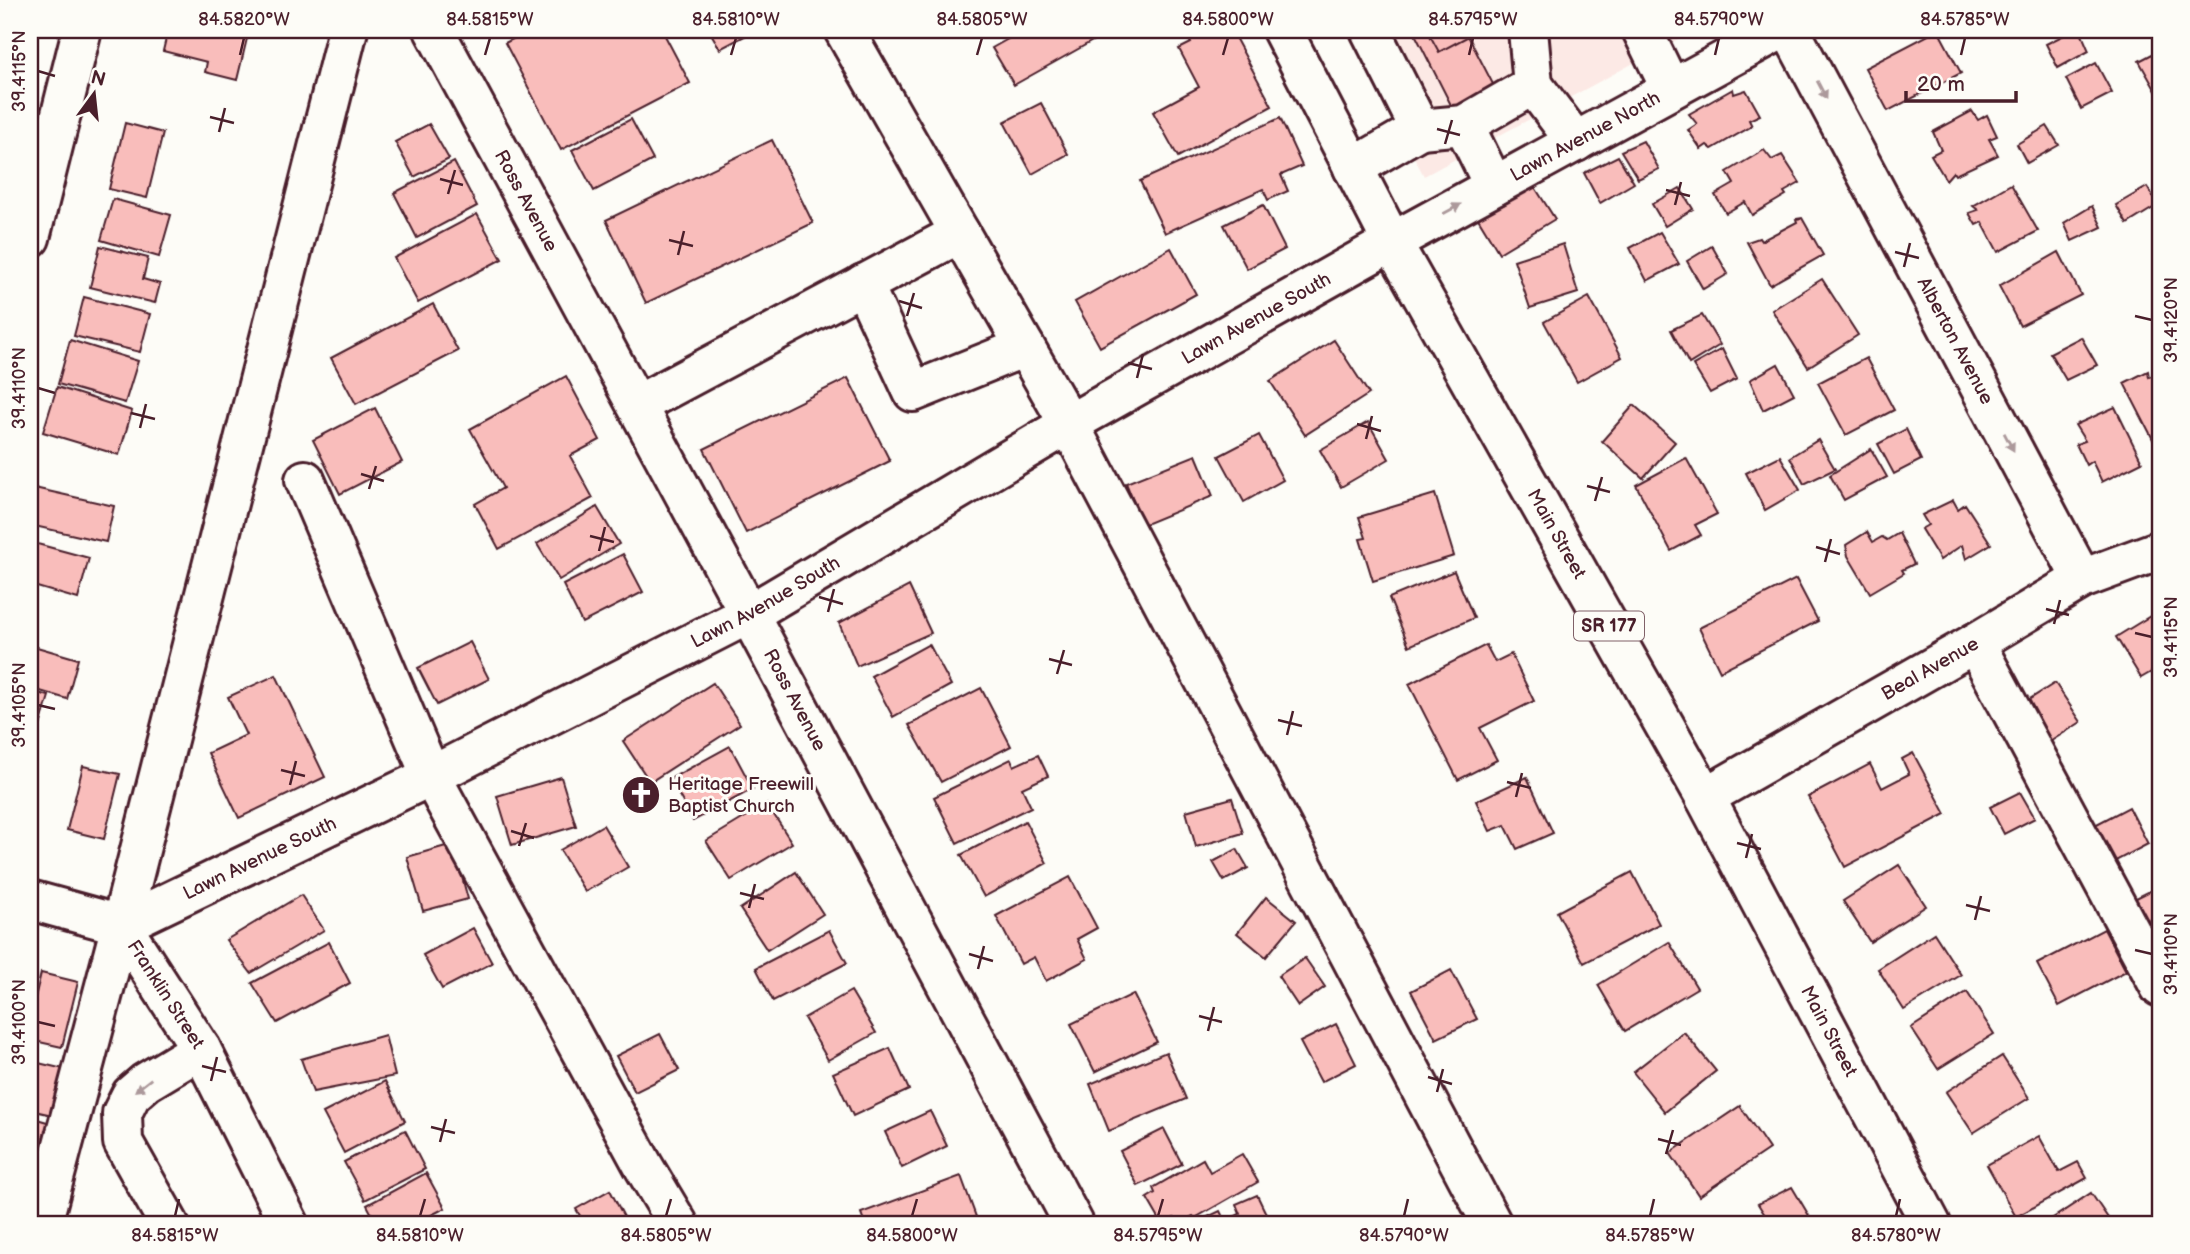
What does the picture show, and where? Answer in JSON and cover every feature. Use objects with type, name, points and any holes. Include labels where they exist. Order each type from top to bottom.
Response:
[{"type":"street","points":[[30,238],[44,121],[82,30]]},
{"type":"street","points":[[42,1224],[121,925],[348,30]]},
{"type":"street","points":[[844,30],[1069,424],[1492,1224]]},
{"type":"street","name":"Main Street","points":[[1282,30],[1392,242],[1705,797],[1931,1224]]},
{"type":"street","points":[[1370,30],[1420,129]]},
{"type":"street","points":[[1528,30],[1533,85],[1576,142]]},
{"type":"street","points":[[1642,30],[1671,89]]},
{"type":"street","name":"Lawn Avenue North","points":[[1392,242],[1780,30]]},
{"type":"street","name":"Alberton Avenue","points":[[1790,30],[2082,579]]},
{"type":"street","name":"Ross Avenue","points":[[444,33],[637,405],[1074,1224]]},
{"type":"street","points":[[1353,168],[1420,129],[1464,125],[1533,85]]},
{"type":"street","points":[[1464,125],[1494,187]]},
{"type":"street","points":[[637,405],[960,233]]},
{"type":"street","name":"Lawn Avenue South","points":[[121,925],[430,776],[749,614],[1069,424],[1392,242]]},
{"type":"street","points":[[863,284],[912,392],[1025,348]]},
{"type":"street","points":[[305,480],[430,776],[644,1167],[678,1224]]},
{"type":"street","name":"Beal Avenue","points":[[1705,797],[2082,579],[2160,550]]},
{"type":"street","points":[[1975,643],[2160,987]]},
{"type":"street","name":"Franklin Street","points":[[30,900],[121,925],[201,1049],[280,1222]]},
{"type":"street","points":[[169,1224],[123,1142],[122,1113],[131,1095],[146,1082],[201,1049]]},
{"type":"shaded area","points":[[1347,30],[1695,30],[1424,176]]},
{"type":"building","points":[[168,30],[249,30],[237,80],[205,72],[207,62],[163,51]]},
{"type":"building","points":[[530,30],[662,30],[690,83],[561,150],[505,43]]},
{"type":"building","points":[[709,30],[756,30],[720,49]]},
{"type":"building","points":[[1024,30],[1112,30],[1014,85],[992,48]]},
{"type":"building","points":[[1184,30],[1231,30],[1272,106],[1178,157],[1153,112],[1199,87],[1179,49],[1191,43]]},
{"type":"building","points":[[1413,30],[1465,30],[1495,88],[1453,109]]},
{"type":"building","points":[[1427,30],[1480,30],[1439,52]]},
{"type":"building","points":[[1938,30],[1961,73],[1888,111],[1865,68]]},
{"type":"building","points":[[2074,30],[2080,30],[2089,51],[2058,68],[2046,44]]},
{"type":"building","points":[[2160,50],[2160,98],[2139,61]]},
{"type":"building","points":[[2096,63],[2112,93],[2081,109],[2066,79]]},
{"type":"building","points":[[1733,89],[1734,94],[1746,90],[1760,115],[1749,120],[1752,126],[1712,149],[1707,145],[1701,149],[1688,130],[1697,124],[1689,114]]},
{"type":"building","points":[[1041,103],[1068,154],[1032,174],[1004,122]]},
{"type":"building","points":[[1972,111],[1978,120],[1987,115],[1997,136],[1989,139],[1998,155],[1955,175],[1953,172],[1946,180],[1931,155],[1941,150],[1933,132]]},
{"type":"building","points":[[1280,118],[1302,166],[1281,175],[1288,191],[1268,200],[1263,189],[1165,233],[1140,181]]},
{"type":"building","points":[[631,119],[653,160],[594,191],[572,150]]},
{"type":"building","points":[[125,123],[163,133],[147,198],[109,189]]},
{"type":"building","points":[[429,124],[449,159],[414,177],[395,142]]},
{"type":"building","points":[[2047,126],[2059,145],[2027,163],[2017,144]]},
{"type":"building","points":[[772,140],[813,223],[646,303],[606,220]]},
{"type":"building","points":[[1643,141],[1659,169],[1638,179],[1621,151]]},
{"type":"building","points":[[1764,150],[1772,160],[1782,155],[1800,183],[1784,192],[1786,195],[1752,215],[1745,202],[1726,213],[1715,195],[1734,184],[1727,172]]},
{"type":"building","points":[[1618,156],[1634,183],[1600,203],[1584,173]]},
{"type":"building","points":[[454,162],[477,206],[417,238],[394,193]]},
{"type":"building","points":[[1531,181],[1555,219],[1499,253],[1476,215]]},
{"type":"building","points":[[2011,184],[2038,231],[1998,252],[1982,222],[1976,225],[1969,213],[1978,210],[1973,206]]},
{"type":"building","points":[[2147,187],[2158,205],[2127,224],[2116,205]]},
{"type":"building","points":[[1680,188],[1693,209],[1665,226],[1652,204]]},
{"type":"building","points":[[113,199],[171,215],[159,257],[101,240]]},
{"type":"building","points":[[1263,205],[1285,249],[1247,269],[1224,225]]},
{"type":"building","points":[[2092,206],[2102,227],[2072,241],[2064,223]]},
{"type":"building","points":[[477,214],[502,259],[418,303],[394,258]]},
{"type":"building","points":[[1802,218],[1823,255],[1770,285],[1747,242],[1759,238],[1761,241]]},
{"type":"building","points":[[1660,232],[1679,264],[1647,281],[1630,248]]},
{"type":"building","points":[[1563,244],[1578,293],[1530,308],[1514,260]]},
{"type":"building","points":[[100,246],[148,258],[143,279],[160,284],[155,303],[90,287]]},
{"type":"building","points":[[1712,246],[1728,274],[1703,289],[1687,261]]},
{"type":"building","points":[[1171,248],[1196,294],[1100,347],[1075,302]]},
{"type":"building","points":[[2059,252],[2081,295],[2020,326],[1999,286]]},
{"type":"building","points":[[1822,279],[1858,335],[1808,367],[1772,310]]},
{"type":"building","points":[[84,297],[150,314],[140,352],[74,336]]},
{"type":"building","points":[[1589,297],[1622,357],[1577,382],[1544,322]]},
{"type":"building","points":[[433,304],[458,351],[356,404],[331,358]]},
{"type":"building","points":[[1702,315],[1720,345],[1689,364],[1671,330]]},
{"type":"building","points":[[2081,337],[2097,365],[2066,380],[2050,353]]},
{"type":"building","points":[[70,340],[138,361],[125,403],[58,384]]},
{"type":"building","points":[[1334,340],[1369,394],[1305,435],[1270,381]]},
{"type":"building","points":[[1722,349],[1737,379],[1710,393],[1693,365]]},
{"type":"building","points":[[1866,358],[1894,410],[1846,435],[1818,383]]},
{"type":"building","points":[[1778,364],[1794,394],[1763,410],[1750,380]]},
{"type":"building","points":[[2148,371],[2149,377],[2160,372],[2160,445],[2157,447],[2124,383]]},
{"type":"building","points":[[566,376],[600,440],[570,456],[593,498],[499,549],[475,504],[503,488],[470,429]]},
{"type":"building","points":[[848,378],[890,461],[746,533],[704,449]]},
{"type":"building","points":[[57,387],[132,411],[119,455],[43,432]]},
{"type":"building","points":[[1634,405],[1675,442],[1643,478],[1602,441]]},
{"type":"building","points":[[2115,407],[2142,462],[2102,482],[2092,461],[2086,465],[2076,444],[2085,441],[2075,425]]},
{"type":"building","points":[[375,408],[402,462],[340,494],[313,440]]},
{"type":"building","points":[[1368,422],[1389,459],[1341,487],[1320,450]]},
{"type":"building","points":[[1906,429],[1921,460],[1894,474],[1878,444]]},
{"type":"building","points":[[1259,435],[1283,480],[1244,502],[1219,456]]},
{"type":"building","points":[[1818,440],[1835,469],[1804,484],[1790,457]]},
{"type":"building","points":[[1871,449],[1887,477],[1844,500],[1830,475]]},
{"type":"building","points":[[1196,455],[1213,496],[1143,525],[1126,483]]},
{"type":"building","points":[[1780,456],[1800,490],[1765,510],[1746,473]]},
{"type":"building","points":[[1686,458],[1717,514],[1695,525],[1701,535],[1671,551],[1636,485]]},
{"type":"building","points":[[30,487],[114,506],[106,542],[30,525]]},
{"type":"building","points":[[1435,494],[1454,556],[1373,581],[1360,539],[1366,538],[1359,517]]},
{"type":"building","points":[[1953,500],[1958,509],[1965,504],[1991,544],[1966,559],[1962,545],[1940,560],[1921,529],[1928,525],[1922,515]]},
{"type":"building","points":[[597,507],[619,544],[559,580],[537,544]]},
{"type":"building","points":[[1867,532],[1873,542],[1882,537],[1887,540],[1899,533],[1914,564],[1870,593],[1848,556],[1846,545]]},
{"type":"building","points":[[30,542],[89,558],[78,599],[30,585]]},
{"type":"building","points":[[623,554],[643,592],[582,623],[563,585]]},
{"type":"building","points":[[1454,571],[1474,618],[1409,646],[1389,598]]},
{"type":"building","points":[[1796,579],[1818,621],[1720,671],[1699,628]]},
{"type":"building","points":[[909,586],[931,633],[857,666],[839,623]]},
{"type":"building","points":[[2160,610],[2160,667],[2141,678],[2116,637]]},
{"type":"building","points":[[470,642],[489,679],[437,705],[418,668]]},
{"type":"building","points":[[929,644],[951,685],[893,717],[871,676]]},
{"type":"building","points":[[30,645],[78,659],[67,699],[30,688]]},
{"type":"building","points":[[1486,645],[1495,662],[1511,654],[1534,701],[1480,728],[1497,760],[1458,780],[1409,684]]},
{"type":"building","points":[[276,675],[325,777],[239,818],[208,753],[246,735],[228,697]]},
{"type":"building","points":[[713,683],[740,724],[650,782],[623,741]]},
{"type":"building","points":[[2055,683],[2081,722],[2048,743],[2022,704]]},
{"type":"building","points":[[981,688],[1011,746],[941,782],[909,725]]},
{"type":"building","points":[[30,691],[49,696],[36,739],[30,737]]},
{"type":"building","points":[[730,746],[753,789],[693,821],[670,779]]},
{"type":"building","points":[[1913,753],[1946,814],[1845,867],[1808,797],[1870,764],[1882,788],[1909,774],[1902,759]]},
{"type":"building","points":[[1038,755],[1048,776],[1022,788],[1031,807],[957,843],[934,797],[1011,759],[1014,766]]},
{"type":"building","points":[[83,766],[120,774],[104,839],[67,830]]},
{"type":"building","points":[[561,777],[576,826],[512,845],[497,796]]},
{"type":"building","points":[[1527,777],[1553,833],[1517,849],[1505,825],[1490,831],[1476,801]]},
{"type":"building","points":[[2020,792],[2035,818],[2004,834],[1990,807]]},
{"type":"building","points":[[1232,798],[1243,833],[1196,847],[1186,811]]},
{"type":"building","points":[[767,804],[792,843],[731,880],[706,841]]},
{"type":"building","points":[[2129,807],[2148,844],[2110,864],[2091,827]]},
{"type":"building","points":[[1025,821],[1047,863],[984,897],[961,855]]},
{"type":"building","points":[[603,825],[628,867],[585,892],[560,850]]},
{"type":"building","points":[[453,844],[468,899],[423,911],[407,857]]},
{"type":"building","points":[[1237,849],[1248,868],[1224,881],[1213,862]]},
{"type":"building","points":[[1899,865],[1926,906],[1870,942],[1843,901]]},
{"type":"building","points":[[796,872],[823,914],[767,950],[740,909]]},
{"type":"building","points":[[1632,872],[1659,924],[1584,963],[1557,912]]},
{"type":"building","points":[[1070,877],[1097,928],[1077,939],[1087,959],[1046,981],[1034,957],[1021,964],[996,916]]},
{"type":"building","points":[[2160,886],[2160,925],[2149,931],[2134,899]]},
{"type":"building","points":[[301,895],[324,930],[251,973],[226,940]]},
{"type":"building","points":[[1266,897],[1296,921],[1266,957],[1237,933]]},
{"type":"building","points":[[473,928],[492,963],[442,989],[423,955]]},
{"type":"building","points":[[2104,929],[2126,971],[2059,1006],[2037,964]]},
{"type":"building","points":[[829,930],[847,963],[773,1001],[756,968]]},
{"type":"building","points":[[1934,933],[1961,975],[1904,1010],[1878,969]]},
{"type":"building","points":[[329,942],[350,983],[277,1023],[252,983]]},
{"type":"building","points":[[1669,942],[1697,988],[1625,1031],[1598,985]]},
{"type":"building","points":[[1305,958],[1325,987],[1298,1006],[1278,976]]},
{"type":"building","points":[[1451,970],[1477,1019],[1436,1039],[1411,991]]},
{"type":"building","points":[[41,973],[78,982],[62,1047],[30,1040],[30,1018]]},
{"type":"building","points":[[851,991],[876,1033],[828,1060],[804,1018]]},
{"type":"building","points":[[1967,992],[1994,1034],[1938,1069],[1911,1028]]},
{"type":"building","points":[[1133,994],[1157,1042],[1095,1072],[1071,1024]]},
{"type":"building","points":[[1336,1024],[1356,1064],[1321,1082],[1300,1042]]},
{"type":"building","points":[[1684,1032],[1716,1071],[1665,1112],[1633,1072]]},
{"type":"building","points":[[660,1034],[679,1070],[635,1092],[616,1056]]},
{"type":"building","points":[[385,1035],[395,1076],[313,1092],[301,1059]]},
{"type":"building","points":[[890,1048],[909,1090],[853,1116],[833,1073]]},
{"type":"building","points":[[1166,1052],[1186,1099],[1109,1131],[1090,1084]]},
{"type":"building","points":[[2002,1056],[2029,1098],[1973,1133],[1946,1092]]},
{"type":"building","points":[[30,1061],[68,1070],[57,1116],[30,1110]]},
{"type":"building","points":[[385,1081],[405,1121],[344,1153],[323,1113]]},
{"type":"building","points":[[1740,1106],[1769,1149],[1699,1196],[1670,1153]]},
{"type":"building","points":[[930,1111],[947,1146],[902,1168],[885,1132]]},
{"type":"building","points":[[30,1117],[54,1124],[46,1156],[30,1151]]},
{"type":"building","points":[[1164,1129],[1182,1164],[1138,1186],[1120,1151]]},
{"type":"building","points":[[405,1130],[425,1169],[365,1200],[344,1162]]},
{"type":"building","points":[[2039,1136],[2059,1172],[2078,1162],[2087,1178],[2016,1217],[1987,1165]]},
{"type":"building","points":[[1242,1154],[1258,1182],[1195,1218],[1193,1216],[1178,1224],[1174,1218],[1162,1224],[1147,1198],[1155,1193],[1153,1188],[1203,1159],[1210,1172]]},
{"type":"building","points":[[426,1173],[445,1208],[414,1224],[377,1224],[367,1205]]},
{"type":"building","points":[[961,1176],[976,1217],[956,1224],[865,1224],[861,1213]]},
{"type":"building","points":[[1792,1187],[1814,1224],[1768,1224],[1770,1223],[1758,1204]]},
{"type":"building","points":[[610,1190],[624,1217],[611,1224],[585,1224],[576,1209]]},
{"type":"building","points":[[2091,1193],[2112,1224],[2044,1224]]},
{"type":"building","points":[[1257,1195],[1271,1224],[1193,1224],[1220,1211],[1225,1221],[1240,1214],[1236,1204]]},
{"type":"place","name":"Heritage Freewill Baptist Church","points":[[641,795]]}]
